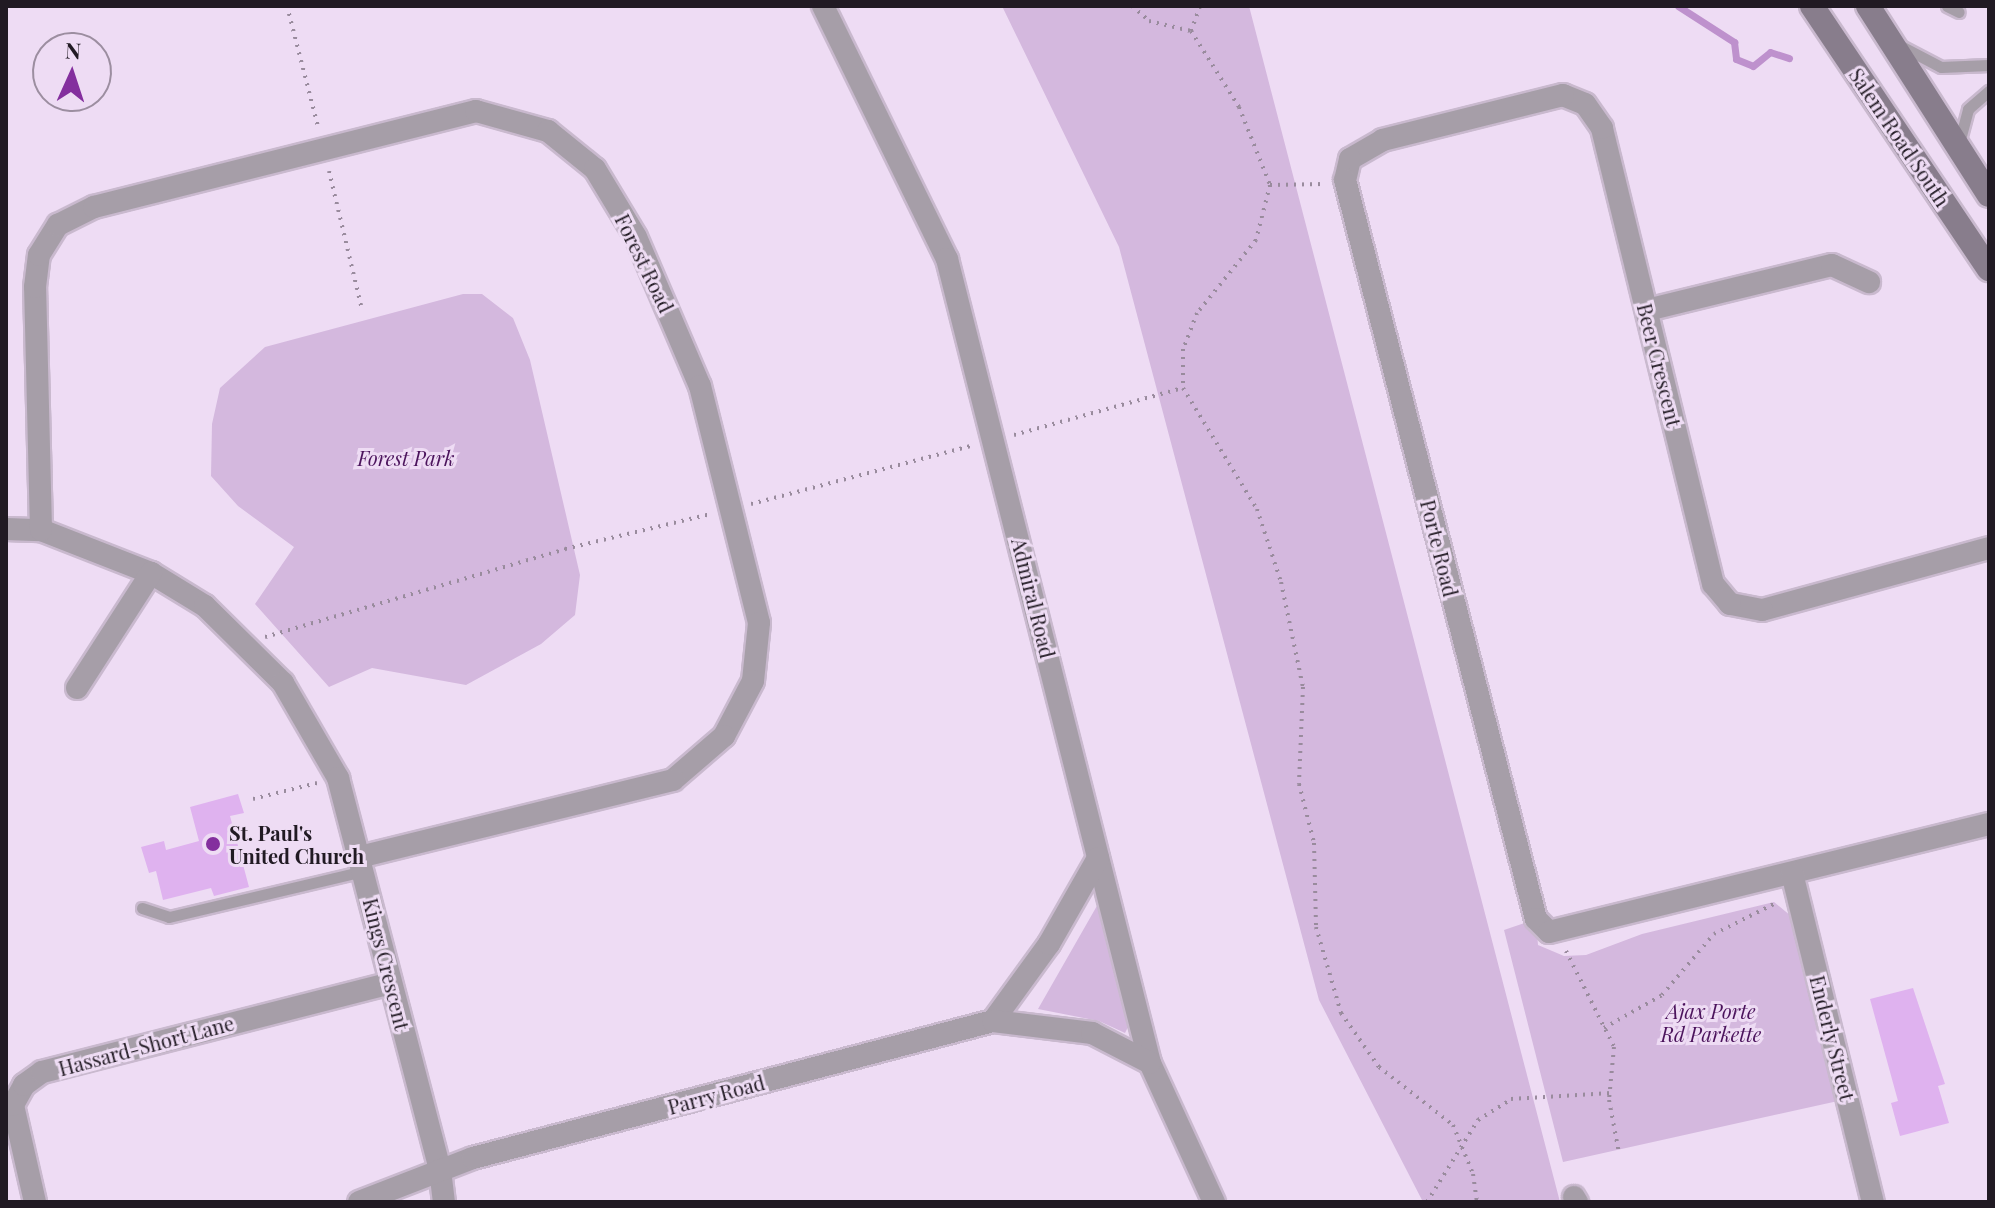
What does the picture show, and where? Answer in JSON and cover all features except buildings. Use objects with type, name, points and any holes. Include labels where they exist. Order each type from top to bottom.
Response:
[{"type":"main road","name":"Salem Road South","points":[[1812,6],[1989,269]]},
{"type":"main road","name":"Salem Road South","points":[[1868,6],[1989,195]]},
{"type":"street","name":"Admiral Road","points":[[823,6],[947,259],[996,440],[1150,1063],[1214,1202]]},
{"type":"street","name":"Beer Crescent","points":[[1350,159],[1383,140],[1563,95],[1585,104],[1602,128],[1713,584],[1730,604],[1762,610],[1989,548]]},
{"type":"street","name":"Forest Road","points":[[41,530],[35,287],[39,255],[58,225],[94,207],[476,111],[548,131],[595,169],[636,237],[700,386],[759,623],[753,681],[724,736],[703,758],[673,780],[362,864]]},
{"type":"street","name":"Porte Road","points":[[1350,159],[1345,180],[1536,919],[1558,940]]},
{"type":"street","points":[[1647,310],[1832,265],[1869,282]]},
{"type":"street","name":"Kings Crescent","points":[[6,529],[41,530],[151,573],[205,606],[247,642],[283,683],[338,778],[440,1170],[444,1202]]},
{"type":"street","points":[[77,688],[151,573]]},
{"type":"street","points":[[1558,940],[1792,873],[1989,824]]},
{"type":"street","points":[[993,1021],[1049,944],[1098,858]]},
{"type":"street","name":"Enderly Street","points":[[1792,873],[1873,1202]]},
{"type":"street","name":"Hassard-Short Lane","points":[[35,1202],[13,1105],[24,1085],[42,1072],[391,983]]},
{"type":"street","name":"Parry Road","points":[[440,1170],[993,1021],[1092,1033],[1150,1063]]},
{"type":"street","points":[[359,1202],[440,1170]]},
{"type":"lane","points":[[1947,6],[1959,12]]},
{"type":"lane","points":[[1890,40],[1941,67],[1989,65]]},
{"type":"lane","points":[[1958,147],[1968,109],[1989,91]]},
{"type":"lane","points":[[142,908],[169,917],[362,864]]},
{"type":"path","points":[[1132,6],[1149,21],[1191,31],[1239,107],[1270,185],[1256,240],[1197,313],[1183,349],[1183,388],[1257,509],[1281,582],[1303,687],[1299,784],[1314,843],[1316,927],[1341,1013],[1379,1067],[1453,1125],[1477,1202]]},
{"type":"path","points":[[1191,31],[1200,6]]},
{"type":"path","points":[[1270,185],[1324,184]]},
{"type":"path","points":[[247,642],[565,549],[732,509],[1183,388]]},
{"type":"path","points":[[253,799],[338,778]]},
{"type":"path","points":[[1604,1028],[1662,995],[1714,934],[1773,904],[1799,898]]},
{"type":"path","points":[[1558,940],[1614,1047],[1611,1093],[1619,1153]]},
{"type":"path","points":[[1427,1202],[1478,1120],[1511,1099],[1611,1093]]},
{"type":"green space","points":[[1002,6],[1249,6],[1560,1202],[1423,1202],[1319,1000],[1119,247]]},
{"type":"green space","name":"Forest Park","points":[[463,294],[482,294],[513,318],[530,360],[580,575],[575,615],[541,644],[466,685],[372,668],[329,687],[255,604],[294,547],[238,506],[211,476],[212,424],[220,388],[265,347]]},
{"type":"green space","name":"Ajax Porte Rd Parkette","points":[[1774,902],[1791,916],[1838,1101],[1563,1162],[1504,930],[1536,919],[1538,945],[1564,956],[1586,955],[1642,934]]},
{"type":"green space","points":[[1098,904],[1129,1025],[1125,1033],[1099,1021],[1038,1009]]},
{"type":"waterway","points":[[1678,6],[1734,42],[1736,59],[1753,66],[1770,52],[1789,58]]},
{"type":"place","name":"St. Paul's United Church","points":[[213,844]]}]
